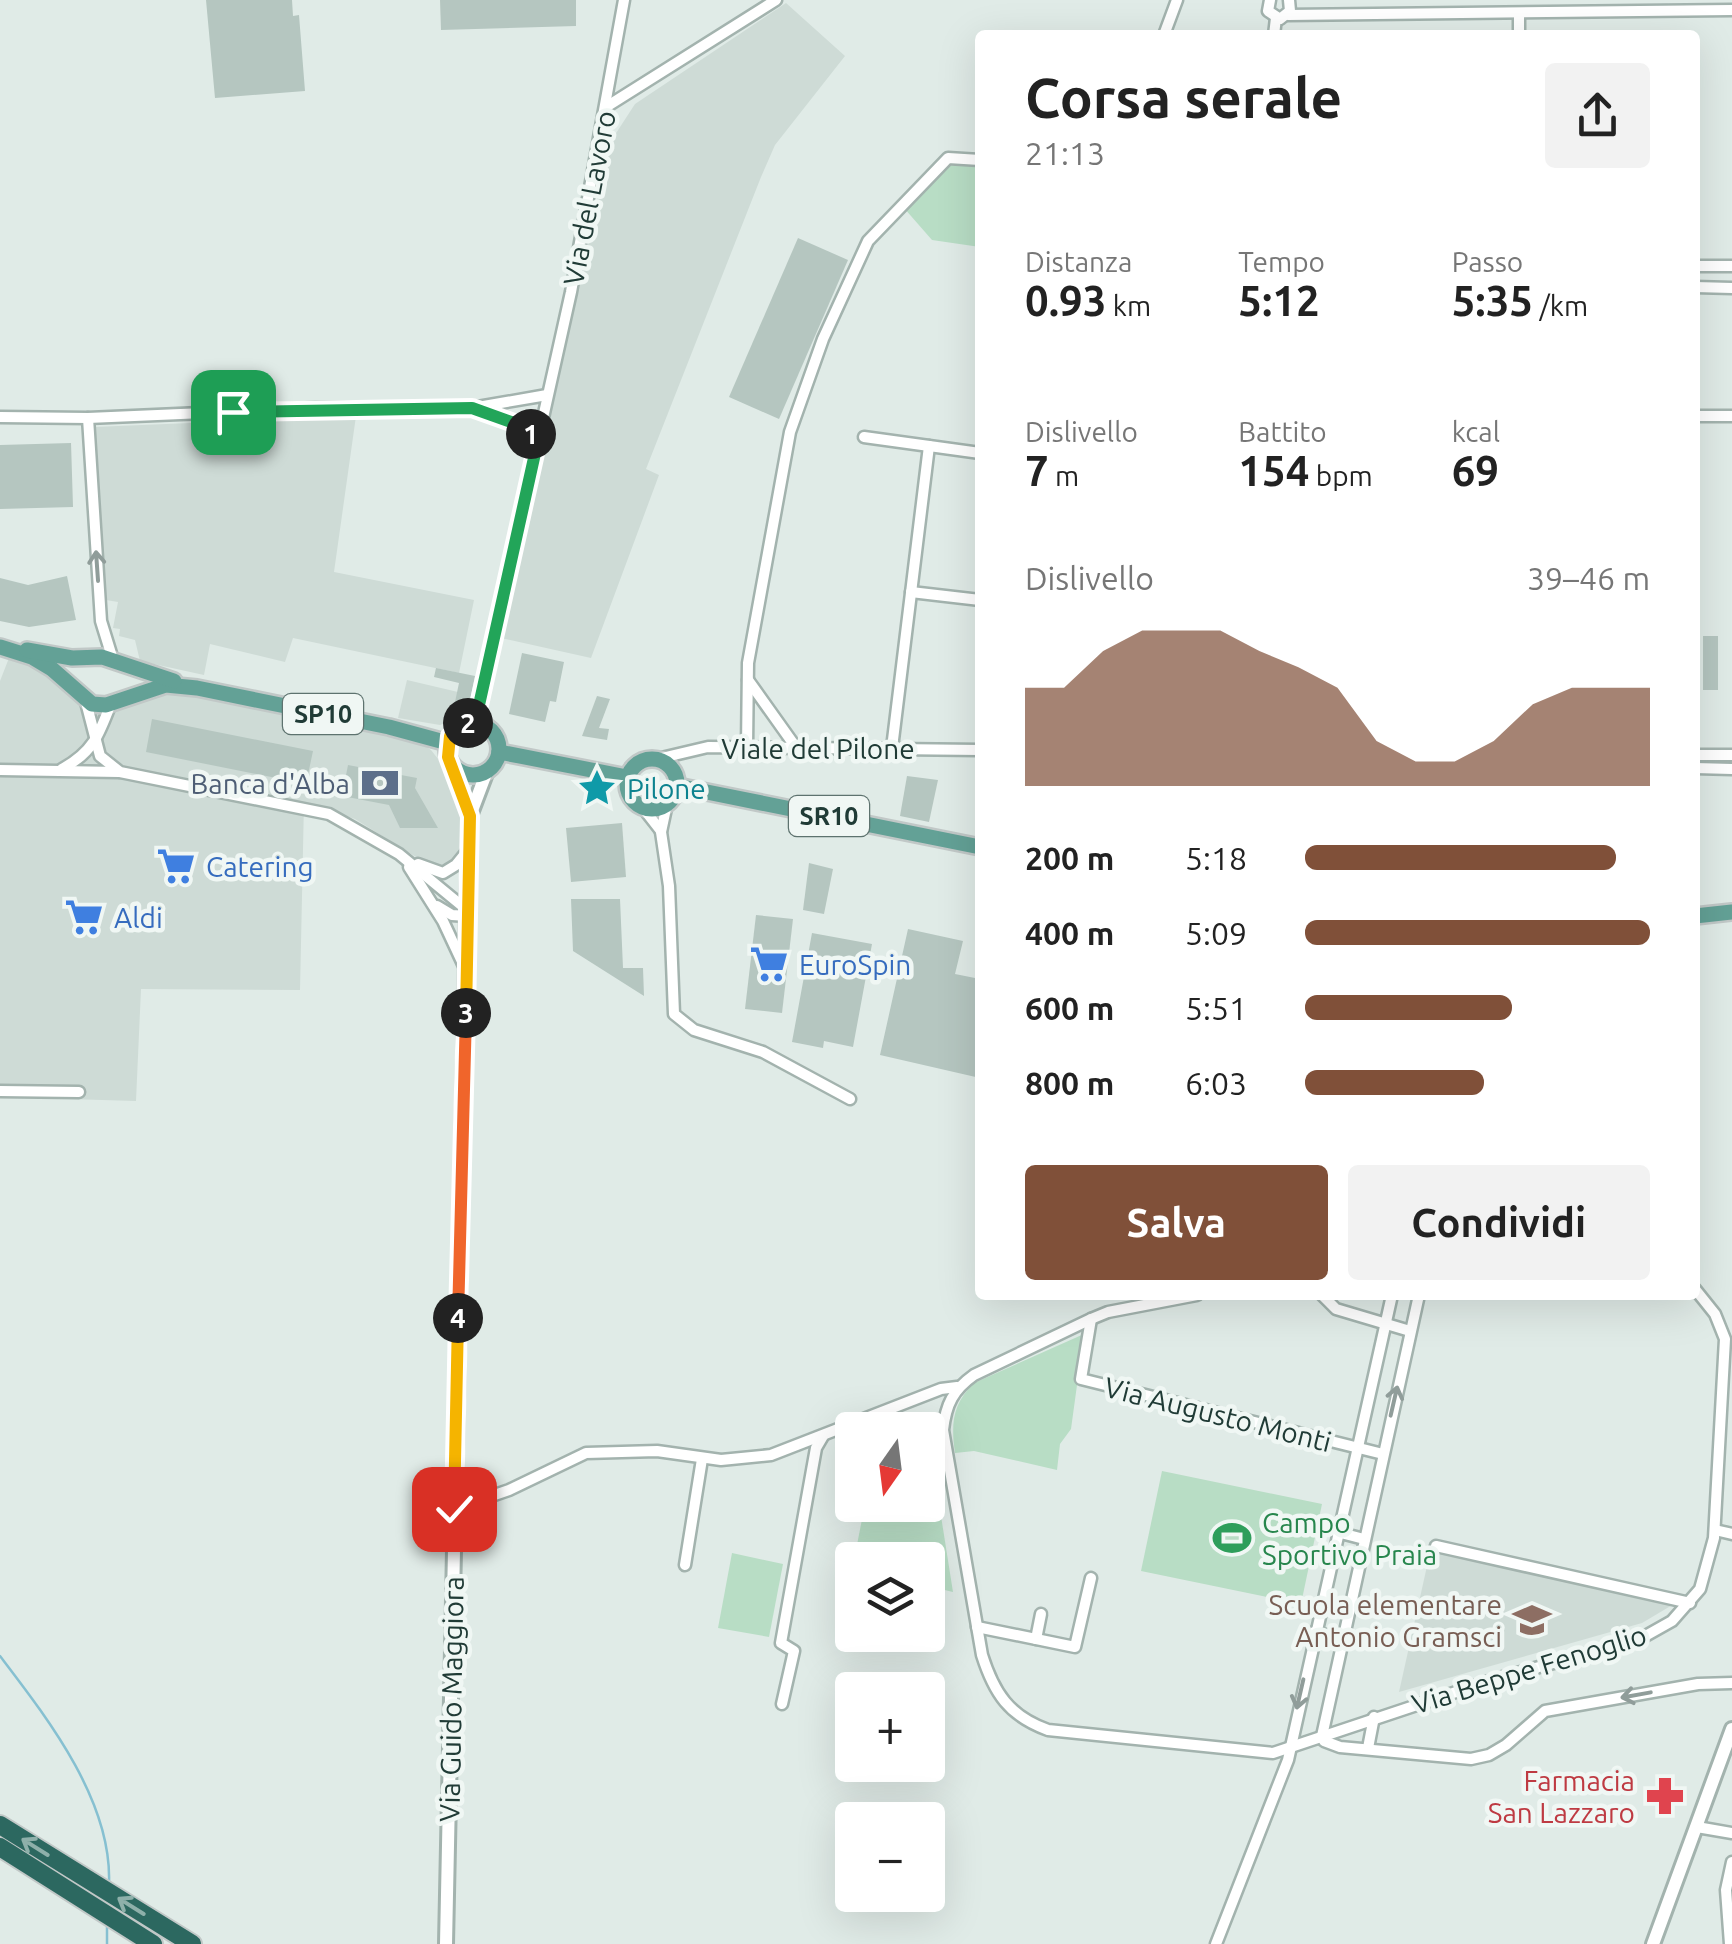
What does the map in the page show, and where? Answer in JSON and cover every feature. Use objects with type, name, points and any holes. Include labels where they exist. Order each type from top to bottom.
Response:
[{"type":"highway","points":[[0,1825],[192,1944]]},
{"type":"highway","points":[[0,1847],[154,1944]]},
{"type":"main road","name":"SP10","points":[[0,646],[72,658],[96,657],[197,688]]},
{"type":"main road","name":"SP10","points":[[0,646],[32,657],[99,706],[166,685],[197,688],[389,726],[448,743]]},
{"type":"main road","points":[[81,695],[79,669],[96,657]]},
{"type":"main road","points":[[112,702],[124,684],[116,663]]},
{"type":"main road","points":[[475,723],[490,729],[499,752],[487,771],[463,772],[450,762],[448,743],[460,726],[475,723]]},
{"type":"main road","points":[[499,752],[627,778]]},
{"type":"main road","points":[[657,759],[670,766],[677,786],[668,804],[643,808],[631,799],[627,778],[642,761],[657,759]]},
{"type":"main road","name":"SR10","points":[[677,786],[975,845]]},
{"type":"main road","points":[[1700,915],[1732,912]]},
{"type":"street","name":"Via del Lavoro","points":[[475,723],[572,292],[624,0]]},
{"type":"street","points":[[606,107],[776,0]]},
{"type":"street","points":[[1166,30],[1177,0]]},
{"type":"street","points":[[1269,0],[1268,11],[1276,18]]},
{"type":"street","points":[[1288,14],[1291,0]]},
{"type":"street","points":[[1449,0],[1450,14]]},
{"type":"street","points":[[1543,0],[1544,13]]},
{"type":"street","points":[[1276,18],[1288,14],[1732,10]]},
{"type":"street","points":[[1518,14],[1519,30]]},
{"type":"street","points":[[1275,30],[1276,18]]},
{"type":"street","points":[[748,747],[748,679],[790,432],[868,240],[948,158],[975,160]]},
{"type":"street","points":[[1700,266],[1732,266]]},
{"type":"street","points":[[1700,287],[1732,288]]},
{"type":"street","points":[[0,417],[472,408],[546,395]]},
{"type":"street","points":[[472,408],[522,426],[538,440]]},
{"type":"street","points":[[1700,416],[1732,416]]},
{"type":"street","points":[[88,418],[102,620],[107,651],[116,663]]},
{"type":"street","points":[[864,437],[975,452]]},
{"type":"street","points":[[892,748],[929,446]]},
{"type":"street","points":[[911,592],[975,599]]},
{"type":"street","points":[[748,679],[795,746]]},
{"type":"street","points":[[81,695],[100,756],[120,772]]},
{"type":"street","points":[[61,770],[88,753],[98,741],[112,702]]},
{"type":"street","name":"Viale del Pilone","points":[[657,759],[708,747],[975,750]]},
{"type":"street","points":[[1700,755],[1732,755]]},
{"type":"street","name":"Via Guido Maggiora","points":[[446,1944],[470,848],[470,816],[450,762]]},
{"type":"street","points":[[1700,768],[1732,769]]},
{"type":"street","name":"Via Guido Maggiora","points":[[0,770],[120,772],[318,810],[443,873],[456,866],[470,848]]},
{"type":"street","name":"Via Guido Maggiora","points":[[470,816],[487,771]]},
{"type":"street","points":[[668,804],[661,832],[669,886],[674,1014],[694,1030],[763,1052],[850,1099]]},
{"type":"street","points":[[643,808],[661,832]]},
{"type":"street","name":"Via Guido Maggiora","points":[[400,854],[429,898],[467,974]]},
{"type":"street","name":"Via Guido Maggiora","points":[[400,854],[467,913]]},
{"type":"street","points":[[429,898],[442,910],[467,913]]},
{"type":"street","points":[[0,1090],[80,1092]]},
{"type":"street","name":"Via Beppe Fenoglio","points":[[957,1387],[945,1411],[943,1430],[977,1627],[991,1682],[1004,1704],[1023,1721],[1048,1730],[1264,1754],[1640,1639],[1672,1621],[1690,1603],[1706,1572],[1715,1530],[1725,1340],[1715,1314],[1700,1294]]},
{"type":"street","points":[[454,1509],[510,1490],[586,1454],[656,1451],[702,1459],[771,1455],[941,1389],[957,1387],[974,1374],[1092,1319],[1155,1300]]},
{"type":"street","points":[[1327,1300],[1336,1309],[1410,1331]]},
{"type":"street","name":"Via Augusto Monti","points":[[1216,1944],[1283,1775],[1391,1300]]},
{"type":"street","points":[[1419,1300],[1342,1639],[1322,1736],[1327,1744],[1470,1759],[1489,1755],[1506,1745],[1545,1711],[1698,1684],[1732,1683]]},
{"type":"street","name":"Via Augusto Monti","points":[[1092,1319],[1081,1379],[1383,1454]]},
{"type":"street","points":[[1376,1361],[1402,1367]]},
{"type":"street","points":[[782,1704],[794,1650],[781,1643],[816,1448],[823,1436]]},
{"type":"street","points":[[684,1565],[702,1459]]},
{"type":"street","points":[[1715,1530],[1732,1534]]},
{"type":"street","points":[[1337,1532],[1364,1539]]},
{"type":"street","points":[[1436,1546],[1690,1603]]},
{"type":"street","points":[[977,1627],[1075,1647],[1091,1578]]},
{"type":"street","points":[[1036,1639],[1041,1614]]},
{"type":"street","points":[[1314,1632],[1342,1639]]},
{"type":"street","points":[[1368,1748],[1374,1718]]},
{"type":"street","points":[[1654,1944],[1732,1729]]},
{"type":"street","points":[[1697,1827],[1732,1834]]},
{"type":"street","points":[[1730,1944],[1726,1903],[1732,1862]]},
{"type":"shaded area","points":[[786,3],[845,56],[775,145],[761,177],[646,469],[659,475],[591,658],[501,638],[609,144],[635,104]]},
{"type":"shaded area","points":[[356,416],[334,572],[474,600],[459,673],[293,638],[285,662],[210,644],[204,675],[140,661],[135,640],[119,636],[120,629],[113,628],[118,602],[106,600],[94,427]]},
{"type":"shaded area","points":[[9,658],[37,664],[59,681],[86,712],[112,714],[128,700],[167,688],[415,739],[431,750],[453,778],[465,807],[462,849],[457,860],[440,869],[432,867],[355,819],[304,802],[300,990],[141,989],[136,1101],[0,1097],[0,681]]},
{"type":"shaded area","points":[[407,680],[458,692],[469,705],[457,718],[440,725],[398,718]]},
{"type":"shaded area","name":"Scuola elementare Antonio Gramsci","points":[[1431,1548],[1674,1604],[1642,1623],[1399,1692]]},
{"type":"green space","points":[[954,162],[975,164],[975,246],[932,240],[904,208]]},
{"type":"green space","points":[[1084,1334],[1071,1429],[1060,1444],[1057,1470],[974,1451],[955,1453],[955,1415],[961,1399],[974,1383]]},
{"type":"green space","name":"Campo Sportivo Praia","points":[[1162,1471],[1322,1504],[1301,1604],[1141,1571]]},
{"type":"green space","points":[[861,1522],[942,1522],[953,1592],[945,1590],[945,1542],[858,1542]]},
{"type":"green space","points":[[732,1553],[783,1564],[769,1637],[718,1628]]},
{"type":"building","points":[[206,0],[292,0],[293,16],[299,15],[305,91],[215,98]]},
{"type":"building","points":[[440,0],[576,0],[576,26],[441,30]]},
{"type":"building","points":[[798,238],[848,260],[779,419],[729,397]]},
{"type":"building","points":[[71,443],[73,507],[0,509],[0,445]]},
{"type":"building","points":[[67,576],[76,620],[29,627],[0,621],[0,578],[28,585]]},
{"type":"building","points":[[1703,636],[1718,636],[1718,690],[1703,690]]},
{"type":"building","points":[[522,653],[564,662],[556,702],[550,701],[545,722],[509,714]]},
{"type":"building","points":[[436,668],[475,676],[469,705],[455,702],[459,683],[434,677]]},
{"type":"building","points":[[597,696],[610,699],[599,728],[609,729],[607,740],[582,736]]},
{"type":"building","points":[[152,719],[313,751],[306,784],[146,752]]},
{"type":"building","name":"Banca d'Alba","points":[[348,765],[417,778],[415,788],[438,828],[400,828],[389,805],[342,796]]},
{"type":"building","points":[[907,776],[938,780],[929,822],[900,816]]},
{"type":"building","points":[[622,823],[626,877],[571,882],[566,828]]},
{"type":"building","points":[[809,863],[833,869],[824,914],[803,910]]},
{"type":"building","points":[[571,899],[620,899],[623,968],[643,968],[644,996],[573,951]]},
{"type":"building","name":"EuroSpin","points":[[756,915],[793,919],[782,1013],[745,1009]]},
{"type":"building","points":[[908,929],[963,941],[955,974],[975,978],[975,1077],[880,1055]]},
{"type":"building","points":[[812,933],[872,944],[853,1047],[824,1041],[823,1048],[792,1042]]},
{"type":"waterway","points":[[0,1656],[74,1762],[100,1822],[109,1883]]},
{"type":"waterway","points":[[107,1926],[107,1944]]},
{"type":"place","name":"Banca d'Alba","points":[[380,783]]},
{"type":"place","name":"Pilone","points":[[597,788]]},
{"type":"place","name":"Catering","points":[[176,866]]},
{"type":"place","name":"Aldi","points":[[84,917]]},
{"type":"place","name":"EuroSpin","points":[[769,964]]},
{"type":"place","name":"Campo Sportivo Praia","points":[[1232,1538]]},
{"type":"place","name":"Scuola elementare Antonio Gramsci","points":[[1532,1620]]},
{"type":"place","name":"Farmacia San Lazzaro","points":[[1665,1796]]},
{"type":"route","points":[[233,412],[472,408],[522,426],[538,440],[475,723],[455,730],[447,750],[470,816],[454,1509]]}]
